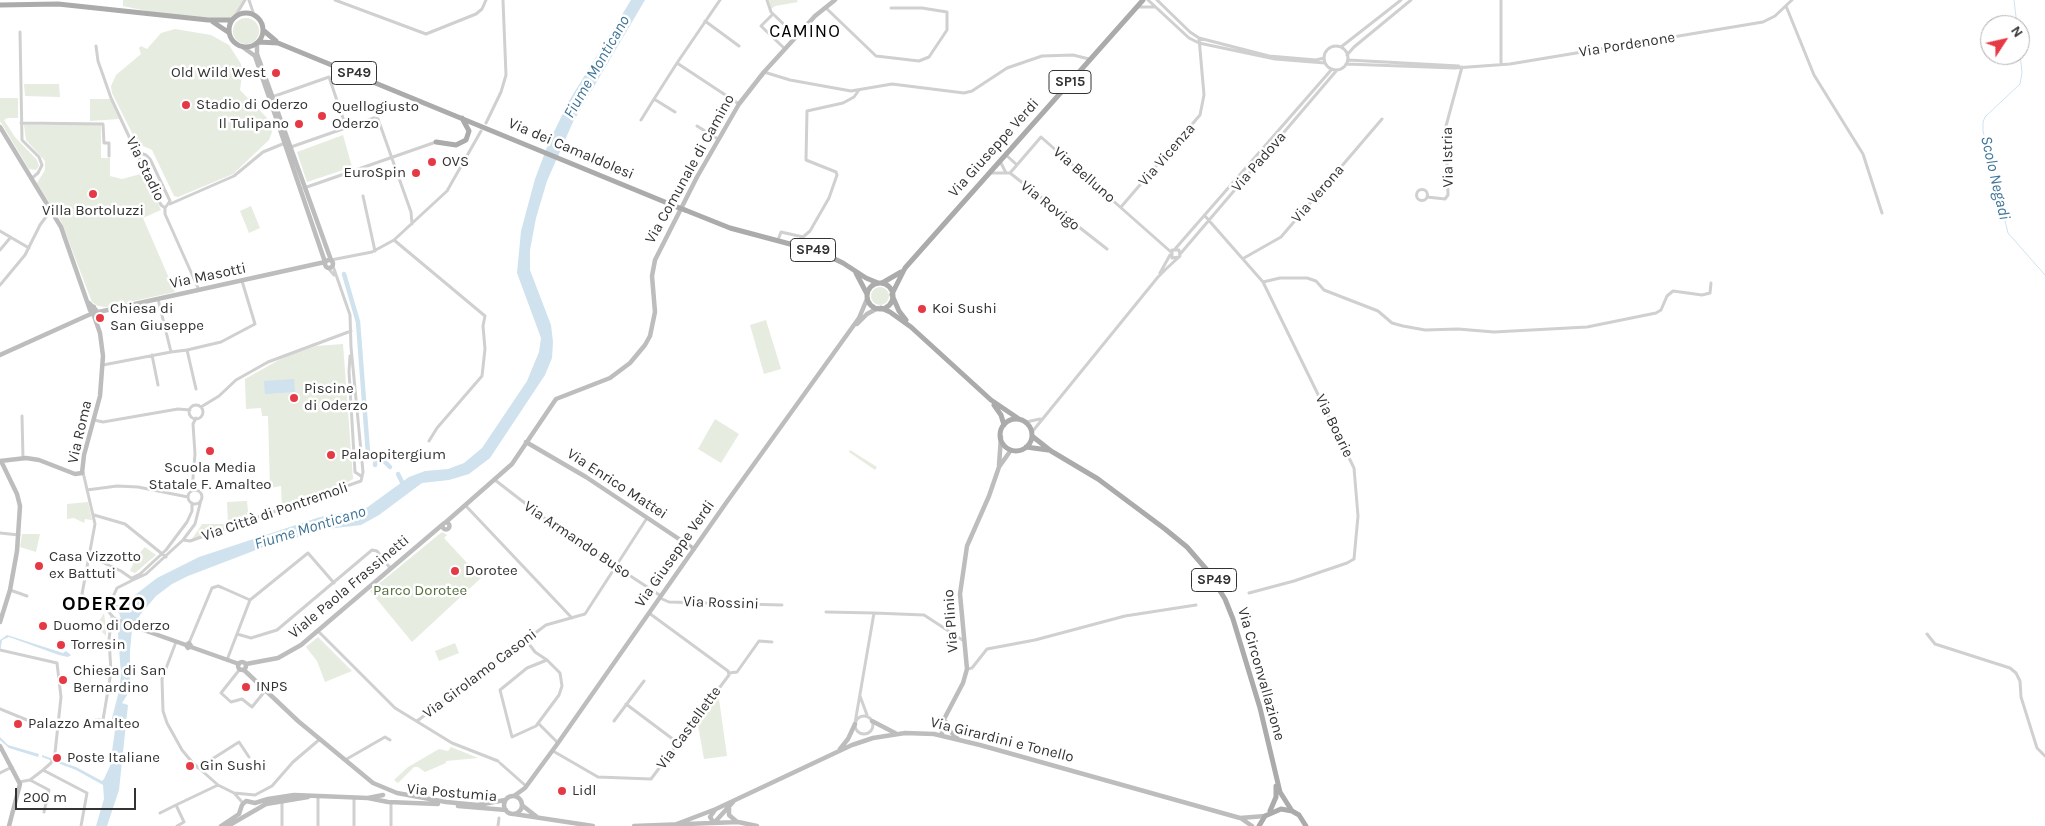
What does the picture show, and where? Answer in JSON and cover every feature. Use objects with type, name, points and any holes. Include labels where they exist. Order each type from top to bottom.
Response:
[{"type":"main road","name":"Via Giuseppe Verdi","points":[[892,294],[905,268],[1143,0]]},
{"type":"main road","points":[[0,5],[58,4],[208,20],[231,20]]},
{"type":"main road","points":[[244,48],[232,42],[228,32],[231,20],[245,13],[254,15]]},
{"type":"main road","name":"SP49","points":[[254,15],[261,21],[263,30]]},
{"type":"main road","points":[[208,20],[228,32]]},
{"type":"main road","points":[[258,43],[263,30]]},
{"type":"main road","name":"Via dei Camaldolesi","points":[[263,30],[278,43],[462,117],[535,149],[730,228],[831,256],[856,273],[880,283]]},
{"type":"main road","name":"SP49","points":[[244,48],[258,43]]},
{"type":"main road","name":"Via dei Camaldolesi","points":[[258,43],[278,43]]},
{"type":"main road","points":[[436,142],[456,145],[466,140],[469,131],[462,117]]},
{"type":"main road","name":"Via Giuseppe Verdi","points":[[880,283],[905,268]]},
{"type":"main road","name":"Via dei Camaldolesi","points":[[856,273],[867,297]]},
{"type":"main road","points":[[867,297],[869,288],[880,283]]},
{"type":"main road","name":"SP49","points":[[880,283],[889,287],[899,311],[911,327]]},
{"type":"main road","points":[[879,308],[888,305],[892,294]]},
{"type":"main road","name":"SP49","points":[[867,297],[872,305],[890,312],[911,327],[991,400],[1026,422],[1032,434]]},
{"type":"main road","name":"SP49","points":[[991,400],[1001,415],[1004,425]]},
{"type":"main road","points":[[1011,450],[1004,445],[1001,437],[1004,425],[1013,419],[1019,419]]},
{"type":"main road","points":[[1026,447],[1032,434]]},
{"type":"main road","name":"Via Circonvallazione","points":[[1032,434],[1051,451],[1098,479],[1165,528],[1187,547],[1210,575],[1225,599],[1235,625],[1260,708],[1276,778],[1282,797],[1292,811]]},
{"type":"main road","name":"SP49","points":[[1011,450],[1026,447]]},
{"type":"main road","name":"Via Circonvallazione","points":[[1026,447],[1051,451]]},
{"type":"main road","name":"Via Circonvallazione","points":[[1270,812],[1276,797],[1276,778]]},
{"type":"main road","points":[[1259,826],[1270,812],[1281,809],[1292,811]]},
{"type":"main road","name":"SP49","points":[[1292,811],[1299,815],[1306,826]]},
{"type":"street","points":[[236,16],[244,0]]},
{"type":"street","points":[[249,0],[254,15]]},
{"type":"street","points":[[335,0],[426,34],[476,14],[482,9],[486,0]]},
{"type":"street","points":[[486,123],[501,92],[506,75],[503,0]]},
{"type":"street","points":[[641,120],[720,0]]},
{"type":"street","points":[[767,0],[773,14],[797,37]]},
{"type":"street","name":"Via Comunale di Camino","points":[[526,442],[550,406],[560,396],[610,378],[630,363],[645,345],[650,336],[655,312],[652,276],[655,260],[718,139],[740,104],[764,72],[825,7],[835,0]]},
{"type":"street","points":[[1148,0],[1189,38],[1199,43],[1274,59],[1325,63],[1332,69],[1337,70],[1346,64],[1348,55],[1354,46],[1411,0]]},
{"type":"street","points":[[1325,63],[1326,51],[1331,46],[1342,47],[1401,0]]},
{"type":"street","points":[[1501,0],[1502,64]]},
{"type":"street","name":"Via Pordenone","points":[[1346,64],[1462,66],[1502,64],[1727,29],[1770,19],[1792,0]]},
{"type":"street","points":[[1158,1],[1190,32],[1199,38],[1269,56],[1316,60],[1324,58]]},
{"type":"street","points":[[1786,6],[1814,75],[1863,154],[1882,213]]},
{"type":"street","points":[[825,7],[876,56],[923,61],[929,57],[947,30],[947,12],[922,8],[891,8]]},
{"type":"street","points":[[1137,7],[1155,8]]},
{"type":"street","points":[[773,14],[761,26],[785,49]]},
{"type":"street","points":[[706,21],[739,46]]},
{"type":"street","points":[[20,32],[22,140],[39,157],[42,165],[38,173],[31,179]]},
{"type":"street","name":"Via Vicenza","points":[[1121,207],[1200,115],[1204,95],[1199,38]]},
{"type":"street","points":[[258,43],[257,54],[285,143],[303,188]]},
{"type":"street","name":"Via Stadio","points":[[96,46],[104,81],[161,205],[165,208],[165,214],[200,290]]},
{"type":"street","points":[[1342,47],[1348,55]]},
{"type":"street","points":[[244,48],[253,54],[271,98],[290,147],[329,265]]},
{"type":"street","points":[[764,72],[790,80],[859,90],[892,84],[964,93],[972,91],[1012,66],[1042,56],[1072,55],[1089,59]]},
{"type":"street","name":"Via Pordenone","points":[[1348,60],[1462,66]]},
{"type":"street","points":[[677,63],[740,104]]},
{"type":"street","name":"Via Istria","points":[[1427,197],[1445,199],[1448,195],[1446,126],[1462,66]]},
{"type":"street","name":"Via Padova","points":[[1158,277],[1172,251],[1205,216],[1332,69]]},
{"type":"street","name":"Via Padova","points":[[1158,277],[1180,256],[1209,219],[1337,70]]},
{"type":"street","points":[[271,98],[329,77],[346,127]]},
{"type":"street","points":[[778,240],[781,232],[803,237],[810,231],[829,198],[837,175],[836,172],[806,160],[806,111],[817,107],[843,103],[854,97],[859,90]]},
{"type":"street","points":[[654,99],[675,112]]},
{"type":"street","points":[[290,147],[374,118],[378,119],[411,212],[412,224]]},
{"type":"street","name":"Via Verona","points":[[1244,258],[1281,237],[1382,119]]},
{"type":"street","points":[[22,123],[103,124],[104,143],[108,143],[109,156]]},
{"type":"street","points":[[697,126],[718,139]]},
{"type":"street","name":"Via Roma","points":[[0,127],[61,227],[93,310],[101,338],[103,366],[100,396],[84,455],[83,472],[94,515],[94,531],[82,594],[92,607]]},
{"type":"street","name":"Via Masotti","points":[[0,355],[83,318],[93,310],[105,310],[317,265],[329,265],[375,251],[394,240],[452,184],[481,131]]},
{"type":"street","name":"Via Belluno","points":[[1018,164],[1041,137],[1172,251],[1174,258],[1180,256]]},
{"type":"street","points":[[303,188],[436,142]]},
{"type":"street","points":[[165,208],[170,204],[234,176],[263,152],[285,143]]},
{"type":"street","points":[[137,152],[146,155],[151,160],[170,204]]},
{"type":"street","points":[[1000,161],[1008,173],[1018,164],[1006,155]]},
{"type":"street","points":[[142,164],[146,159],[151,160]]},
{"type":"street","name":"Via Rovigo","points":[[990,173],[1008,173],[1108,249]]},
{"type":"street","points":[[363,196],[375,251]]},
{"type":"street","points":[[0,285],[29,248],[50,210]]},
{"type":"street","points":[[411,212],[421,216]]},
{"type":"street","name":"Via Boarie","points":[[1205,216],[1244,258],[1263,282],[1354,468],[1358,516],[1356,556],[1347,563],[1249,593]]},
{"type":"street","points":[[0,231],[29,248]]},
{"type":"street","points":[[0,250],[10,238]]},
{"type":"street","points":[[394,240],[485,316],[483,326],[485,349],[482,376],[437,428],[429,441]]},
{"type":"street","points":[[1172,251],[1180,256]]},
{"type":"street","name":"Via Città di Pontremoli","points":[[329,265],[336,277],[350,316],[349,415],[355,472],[361,476]]},
{"type":"street","points":[[1032,434],[1158,277]]},
{"type":"street","points":[[1263,282],[1280,278],[1307,278],[1316,282],[1324,290],[1378,311],[1392,323],[1402,326],[1425,330],[1458,329],[1494,332],[1573,328],[1656,313],[1661,310],[1667,296],[1672,292],[1702,295],[1710,293],[1711,283]]},
{"type":"street","points":[[103,366],[221,342],[255,324],[242,281]]},
{"type":"street","name":"Via Giuseppe Verdi","points":[[521,800],[526,787],[861,314],[867,297]]},
{"type":"street","points":[[158,299],[171,352]]},
{"type":"street","name":"Via Giuseppe Verdi","points":[[846,335],[867,314],[879,308]]},
{"type":"street","points":[[201,408],[219,396],[236,380],[268,362],[351,331]]},
{"type":"street","name":"Via Città di Pontremoli","points":[[183,540],[190,541],[361,481],[358,414],[351,348]]},
{"type":"street","points":[[187,350],[196,389]]},
{"type":"street","points":[[152,355],[158,386]]},
{"type":"street","points":[[349,373],[354,375]]},
{"type":"street","points":[[94,420],[103,422],[178,409],[190,410],[196,405],[201,408]]},
{"type":"street","points":[[188,497],[192,490],[193,424],[196,418],[202,415],[201,408]]},
{"type":"street","points":[[190,410],[192,416],[196,418]]},
{"type":"street","points":[[349,415],[358,414]]},
{"type":"street","points":[[22,416],[23,458]]},
{"type":"street","points":[[1026,422],[1043,418]]},
{"type":"street","name":"Via Plinio","points":[[942,736],[945,721],[963,683],[967,669],[960,594],[964,557],[970,535],[989,496],[999,467],[1001,437]]},
{"type":"street","name":"Viale Paola Frassinetti","points":[[241,668],[246,664],[268,661],[287,654],[317,631],[390,568],[446,524],[495,480],[512,464],[526,442]]},
{"type":"street","name":"Via Enrico Mattei","points":[[526,442],[586,477],[694,549]]},
{"type":"street","name":"Via Plinio","points":[[999,467],[1011,450]]},
{"type":"street","points":[[0,622],[10,590],[20,535],[19,501],[2,462],[23,458],[39,460],[75,474],[84,481]]},
{"type":"street","points":[[75,474],[83,472]]},
{"type":"street","name":"Via Armando Buso","points":[[495,480],[557,528],[661,597]]},
{"type":"street","points":[[87,490],[117,486],[169,492],[188,497],[192,502],[192,511],[187,522],[164,552],[140,574],[121,584],[114,593],[107,608],[112,617],[176,642],[189,645],[241,668],[363,777],[390,791]]},
{"type":"street","points":[[89,556],[121,571],[132,579],[140,579],[183,540],[195,524],[201,500],[200,492],[192,490]]},
{"type":"street","points":[[192,502],[196,504],[201,500]]},
{"type":"street","points":[[466,506],[572,619],[588,611],[647,518]]},
{"type":"street","points":[[94,515],[124,524],[167,556]]},
{"type":"street","points":[[0,533],[20,535]]},
{"type":"street","points":[[237,634],[251,638],[277,630],[372,550],[377,551],[390,568]]},
{"type":"street","points":[[226,661],[250,600],[308,553],[334,583]]},
{"type":"street","points":[[189,645],[212,588],[218,586],[250,600]]},
{"type":"street","points":[[10,590],[27,596]]},
{"type":"street","points":[[8,596],[17,592]]},
{"type":"street","name":"Via Rossini","points":[[661,597],[669,602],[782,605]]},
{"type":"street","points":[[967,669],[972,668],[987,649],[1034,640],[1125,616],[1196,605]]},
{"type":"street","points":[[826,612],[924,615],[964,641]]},
{"type":"street","name":"Via Castellette","points":[[553,751],[598,777],[651,779],[729,673],[649,613]]},
{"type":"street","points":[[872,721],[872,729],[866,734],[858,732],[855,724],[874,613]]},
{"type":"street","points":[[95,720],[103,720],[111,672],[109,640],[112,617]]},
{"type":"street","name":"Via Girolamo Casoni","points":[[417,722],[546,625],[572,619]]},
{"type":"street","points":[[317,631],[395,708],[452,743],[499,762],[526,787]]},
{"type":"street","points":[[1926,634],[1935,644],[2010,668],[2016,673],[2020,681],[2021,697],[2037,748],[2045,756]]},
{"type":"street","points":[[526,640],[535,652],[547,660],[560,673],[562,686],[559,695],[538,723],[512,737],[499,693],[502,686],[527,668],[547,660]]},
{"type":"street","points":[[729,673],[737,672],[759,641],[772,642]]},
{"type":"street","points":[[176,642],[162,679],[163,711],[182,750],[198,768],[218,785],[234,793],[255,795],[272,786],[294,762],[320,739]]},
{"type":"street","points":[[2,650],[57,663],[62,697],[52,761],[44,770],[30,780],[19,782]]},
{"type":"street","points":[[241,668],[221,693],[231,702],[242,700],[252,707],[265,691]]},
{"type":"street","points":[[614,721],[644,681]]},
{"type":"street","points":[[860,692],[862,706],[872,721],[897,734]]},
{"type":"street","points":[[626,704],[678,743]]},
{"type":"street","points":[[0,709],[27,720],[59,723]]},
{"type":"street","points":[[837,752],[846,742],[860,716],[868,716]]},
{"type":"street","points":[[927,734],[936,730],[945,721],[950,731],[960,740]]},
{"type":"street","points":[[538,723],[558,743]]},
{"type":"street","name":"Via Girardini e Tonello","points":[[674,825],[716,809],[837,752],[873,738],[897,734],[927,734],[960,740],[1240,818],[1252,826]]},
{"type":"street","points":[[344,760],[385,736],[390,740]]},
{"type":"street","points":[[198,768],[239,742],[249,756]]},
{"type":"street","points":[[0,746],[19,782],[9,826]]},
{"type":"street","points":[[0,773],[12,767]]},
{"type":"street","points":[[44,770],[87,793],[81,826]]},
{"type":"street","points":[[30,780],[49,790],[44,812]]},
{"type":"street","points":[[160,813],[218,785]]},
{"type":"street","points":[[379,786],[383,796]]},
{"type":"street","name":"Via Giuseppe Verdi","points":[[514,796],[526,787]]},
{"type":"street","name":"Via Postumia","points":[[243,803],[246,801],[252,803],[286,795],[368,798],[383,796],[390,791],[468,804],[499,803],[514,796],[521,800]]},
{"type":"street","points":[[222,826],[241,810],[243,803],[234,793]]},
{"type":"street","name":"Via Postumia","points":[[394,802],[399,798],[397,793]]},
{"type":"street","points":[[318,796],[318,826]]},
{"type":"street","name":"Via Postumia","points":[[228,826],[266,804],[282,800],[318,796]]},
{"type":"street","name":"Via Postumia","points":[[383,796],[394,802],[506,810],[514,814],[520,812],[522,806]]},
{"type":"street","points":[[354,798],[354,826]]},
{"type":"street","points":[[282,800],[282,826]]},
{"type":"street","name":"Via Postumia","points":[[505,800],[506,810]]},
{"type":"street","points":[[521,800],[522,806],[539,818]]},
{"type":"street","name":"Via Girardini e Tonello","points":[[714,823],[734,800]]},
{"type":"street","points":[[391,826],[394,802]]},
{"type":"street","points":[[252,803],[253,811]]},
{"type":"street","points":[[176,805],[184,822],[177,826]]},
{"type":"street","points":[[729,806],[729,815],[738,822]]},
{"type":"street","points":[[714,823],[710,817],[716,809]]},
{"type":"street","points":[[241,810],[246,814]]},
{"type":"street","points":[[514,814],[593,826]]},
{"type":"street","name":"Via Girardini e Tonello","points":[[1240,818],[1265,816]]},
{"type":"street","points":[[498,826],[499,818]]},
{"type":"street","points":[[634,826],[738,822],[757,826]]},
{"type":"green space","points":[[123,0],[245,0],[241,9],[231,20],[161,14],[123,6]]},
{"type":"green space","points":[[769,0],[797,0],[798,2],[775,6],[771,9]]},
{"type":"green space","points":[[246,18],[255,22],[259,31],[255,40],[246,44],[237,40],[233,31],[237,22]]},
{"type":"green space","name":"Stadio di Oderzo","points":[[175,29],[211,35],[229,45],[241,64],[240,90],[270,121],[272,132],[269,140],[233,174],[178,197],[174,196],[152,150],[143,146],[133,135],[112,93],[111,86],[116,75],[141,54],[139,48],[141,46],[147,49],[161,33]]},
{"type":"green space","points":[[24,84],[59,84],[60,97],[25,96]]},
{"type":"green space","points":[[0,98],[18,98],[18,118],[4,120],[15,137],[37,160],[39,166],[36,170],[29,169],[0,121]]},
{"type":"green space","points":[[90,99],[110,99],[119,119],[90,121]]},
{"type":"green space","points":[[24,125],[101,125],[101,158],[110,158],[110,176],[122,179],[144,173],[161,210],[143,218],[175,292],[106,307],[98,306],[92,302],[61,221],[37,183],[45,170],[45,161],[26,140]]},
{"type":"green space","points":[[343,135],[352,167],[307,182],[297,152]]},
{"type":"green space","points":[[251,206],[260,228],[249,233],[240,211]]},
{"type":"green space","points":[[876,287],[884,287],[889,292],[887,303],[876,305],[871,300],[871,292]]},
{"type":"green space","points":[[766,320],[781,369],[764,374],[750,325]]},
{"type":"green space","points":[[343,344],[353,479],[340,487],[282,508],[281,486],[270,488],[268,416],[262,416],[261,408],[246,409],[245,379],[286,356],[316,346]]},
{"type":"green space","points":[[715,419],[739,434],[721,463],[698,449]]},
{"type":"green space","points":[[850,450],[877,467],[875,470],[849,452]]},
{"type":"green space","points":[[247,501],[249,521],[192,539],[202,524],[228,524],[227,502]]},
{"type":"green space","points":[[88,502],[92,520],[85,519],[84,523],[74,518],[67,519],[67,504]]},
{"type":"green space","name":"Parco Dorotee","points":[[442,532],[447,535],[444,538],[481,578],[412,642],[370,591]]},
{"type":"green space","points":[[22,534],[40,534],[36,552],[20,547]]},
{"type":"green space","points":[[145,547],[156,555],[135,573],[130,571],[136,557]]},
{"type":"green space","points":[[104,613],[106,627],[106,636],[96,626]]},
{"type":"green space","points":[[318,637],[352,671],[325,682],[317,661],[306,647]]},
{"type":"green space","points":[[455,643],[459,653],[439,661],[435,651]]},
{"type":"green space","points":[[718,692],[727,756],[704,759],[697,720]]},
{"type":"green space","points":[[451,747],[478,758],[446,761],[446,763],[425,772],[418,767],[414,767],[398,783],[394,780],[408,767],[439,749],[448,751]]},
{"type":"water","name":"Fiume Monticano","points":[[631,0],[645,0],[573,122],[547,181],[536,218],[530,250],[530,270],[551,325],[553,342],[552,358],[545,375],[490,458],[469,474],[449,480],[422,483],[379,515],[361,525],[327,529],[269,545],[188,576],[172,584],[156,596],[140,615],[132,629],[129,692],[122,703],[128,705],[119,790],[107,826],[96,826],[104,799],[103,785],[76,770],[42,757],[42,755],[76,767],[102,781],[104,779],[110,766],[115,730],[111,722],[121,675],[118,634],[121,619],[119,613],[112,608],[113,605],[122,605],[157,578],[199,557],[320,517],[365,509],[409,477],[425,471],[448,469],[464,463],[482,448],[527,381],[539,352],[541,338],[517,273],[521,231],[535,179],[549,142],[569,101]]},
{"type":"water","points":[[294,379],[295,392],[265,394],[264,381]]},
{"type":"water","points":[[7,635],[63,653],[66,651],[71,655],[68,657],[59,655],[9,637],[2,640],[0,652],[0,640]]},
{"type":"water","points":[[0,737],[8,745],[39,754],[38,757],[9,748],[0,740]]},
{"type":"waterway","name":"Scolo Negadi","points":[[2014,0],[2016,15]]},
{"type":"waterway","name":"Scolo Negadi","points":[[2021,65],[2020,84],[1985,117],[1983,131],[2008,233],[2045,275]]},
{"type":"waterway","points":[[344,274],[358,322],[368,453],[374,457],[381,458],[390,467]]},
{"type":"waterway","points":[[375,465],[376,457]]},
{"type":"waterway","points":[[398,474],[404,486]]},
{"type":"place","name":"Old Wild West","points":[[276,73]]},
{"type":"place","name":"Stadio di Oderzo","points":[[186,105]]},
{"type":"place","name":"Quellogiusto Oderzo","points":[[322,116]]},
{"type":"place","name":"Il Tulipano","points":[[299,124]]},
{"type":"place","name":"OVS","points":[[432,162]]},
{"type":"place","name":"EuroSpin","points":[[416,173]]},
{"type":"place","name":"Villa Bortoluzzi","points":[[93,194]]},
{"type":"place","name":"Koi Sushi","points":[[922,309]]},
{"type":"place","name":"Chiesa di San Giuseppe","points":[[100,318]]},
{"type":"place","name":"Piscine di Oderzo","points":[[294,398]]},
{"type":"place","name":"Scuola Media Statale F. Amalteo","points":[[210,451]]},
{"type":"place","name":"Palaopitergium","points":[[331,455]]},
{"type":"place","name":"Casa Vizzotto ex Battuti","points":[[39,566]]},
{"type":"place","name":"Dorotee","points":[[455,571]]},
{"type":"place","name":"Duomo di Oderzo","points":[[43,626]]},
{"type":"place","name":"Torresin","points":[[61,645]]},
{"type":"place","name":"Chiesa di San Bernardino","points":[[63,680]]},
{"type":"place","name":"INPS","points":[[246,687]]},
{"type":"place","name":"Palazzo Amalteo","points":[[18,724]]},
{"type":"place","name":"Poste Italiane","points":[[57,758]]},
{"type":"place","name":"Gin Sushi","points":[[190,766]]},
{"type":"place","name":"Lidl","points":[[562,791]]},
{"type":"district","name":"CAMINO","points":[[805,32]]},
{"type":"district","name":"ODERZO","points":[[104,604]]}]
